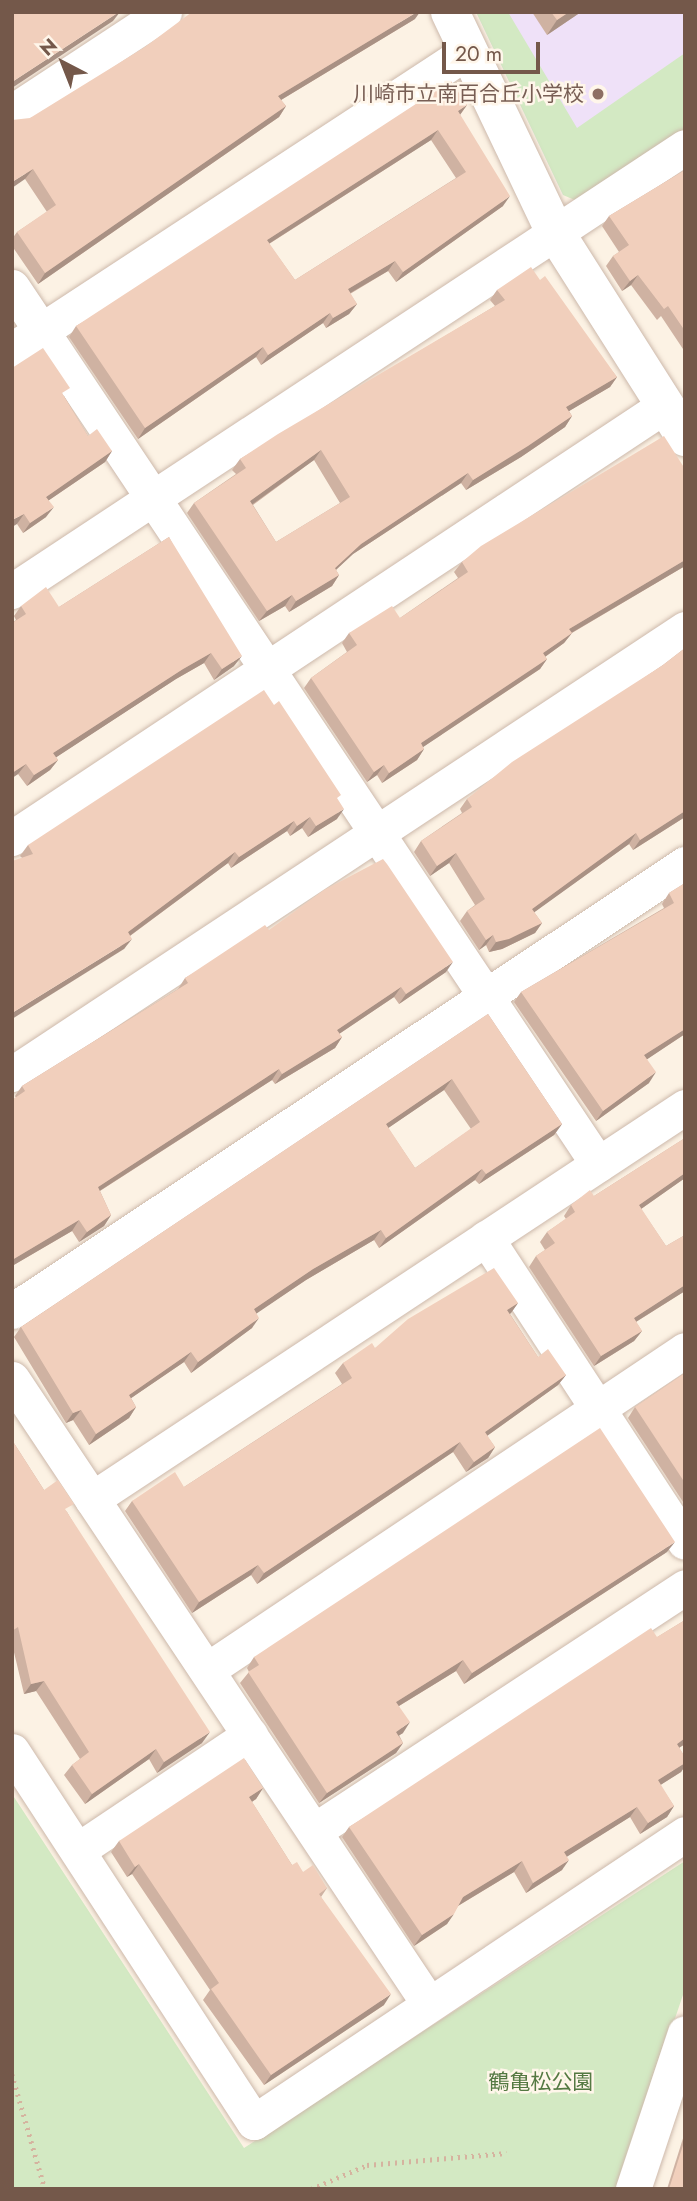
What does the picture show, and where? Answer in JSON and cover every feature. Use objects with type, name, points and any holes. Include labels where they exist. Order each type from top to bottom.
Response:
[{"type":"street","points":[[12,112],[164,12]]},
{"type":"street","points":[[12,838],[267,669],[674,422],[555,232],[465,53],[450,12]]},
{"type":"street","points":[[12,350],[465,53]]},
{"type":"street","points":[[12,591],[685,147]]},
{"type":"street","points":[[12,287],[598,1164]]},
{"type":"street","points":[[12,1074],[685,629]]},
{"type":"street","points":[[12,1311],[685,864]]},
{"type":"street","points":[[92,1499],[685,1107]]},
{"type":"street","points":[[486,1238],[685,1542]]},
{"type":"street","points":[[206,1670],[685,1350]]},
{"type":"street","points":[[15,1390],[92,1499],[429,2004]]},
{"type":"street","points":[[314,1831],[685,1587]]},
{"type":"street","points":[[78,1850],[250,1735]]},
{"type":"street","points":[[12,1751],[254,2122],[685,1835]]},
{"type":"street","points":[[633,2189],[685,2033]]},
{"type":"path","points":[[12,2074],[45,2189]]},
{"type":"path","points":[[311,2189],[367,2165],[506,2153]]},
{"type":"shaded area","name":"川崎市立南百合丘小学校","points":[[476,12],[685,12],[685,130],[563,195]]},
{"type":"green space","points":[[476,12],[508,12],[577,128],[685,53],[685,130],[577,201],[563,195]]},
{"type":"green space","name":"鶴亀松公園","points":[[12,1794],[244,2148],[685,1861],[685,1989],[617,2189],[12,2189]]},
{"type":"building","points":[[12,12],[119,12],[12,82]]},
{"type":"building","points":[[192,12],[417,12],[278,96],[286,106],[45,273],[17,232],[56,205],[33,169],[12,182],[12,120],[30,118],[145,47]]},
{"type":"building","points":[[551,12],[569,12],[557,20]]},
{"type":"building","points":[[451,81],[467,105],[458,111],[510,196],[403,272],[395,261],[348,289],[357,304],[333,318],[330,313],[268,355],[263,347],[145,428],[76,326]],"holes":[[[438,130],[466,172],[295,280],[267,240]]]},
{"type":"building","points":[[685,170],[685,331],[668,306],[664,309],[638,275],[630,281],[613,256],[629,245],[609,216]]},
{"type":"building","points":[[531,267],[540,280],[545,276],[617,377],[566,407],[572,416],[528,446],[473,480],[468,473],[361,544],[335,568],[339,575],[296,601],[292,595],[267,611],[194,503],[246,468],[240,459],[278,434],[505,300],[497,290]],"holes":[[[321,450],[350,497],[276,542],[250,501]]]},
{"type":"building","points":[[43,348],[70,388],[62,393],[88,436],[97,429],[112,451],[46,497],[54,507],[30,523],[24,514],[12,520],[12,368]]},
{"type":"building","points":[[664,436],[685,469],[685,560],[569,629],[572,633],[543,653],[547,659],[421,743],[424,749],[389,773],[384,765],[374,772],[311,678],[357,645],[349,633],[392,606],[400,618],[468,572],[462,562],[481,546]]},
{"type":"building","points":[[169,537],[242,656],[222,669],[211,653],[53,753],[58,760],[34,775],[26,764],[12,773],[12,623],[26,614],[21,606],[46,587],[59,607]]},
{"type":"building","points":[[685,648],[685,811],[640,840],[636,833],[532,909],[542,923],[509,939],[496,942],[493,935],[486,940],[467,911],[485,899],[456,853],[437,866],[421,841],[472,807],[467,799],[512,762]]},
{"type":"building","points":[[264,690],[274,705],[279,701],[341,795],[337,798],[344,809],[316,826],[310,817],[297,826],[294,821],[239,857],[235,852],[128,932],[132,939],[12,1013],[12,861],[33,854],[28,845]]},
{"type":"building","points":[[383,859],[453,962],[406,994],[401,987],[337,1030],[342,1037],[282,1074],[279,1069],[98,1187],[111,1215],[87,1232],[79,1220],[12,1260],[12,1100],[25,1091],[22,1086],[188,983],[185,978],[265,925],[269,930],[324,890]]},
{"type":"building","points":[[685,883],[685,1029],[644,1055],[656,1072],[603,1111],[521,992],[674,903],[669,893]]},
{"type":"building","points":[[488,1014],[562,1124],[486,1174],[482,1169],[386,1238],[381,1230],[313,1269],[254,1309],[259,1318],[198,1362],[191,1352],[129,1395],[136,1407],[96,1434],[81,1410],[73,1413],[21,1327]],"holes":[[[452,1079],[480,1122],[415,1168],[386,1124]]]},
{"type":"building","points":[[685,1138],[685,1173],[639,1205],[666,1246],[685,1235],[685,1285],[634,1318],[642,1331],[601,1356],[536,1256],[555,1243],[547,1232],[575,1212],[571,1205],[590,1190],[594,1196]]},
{"type":"building","points":[[494,1268],[518,1303],[507,1310],[538,1357],[548,1349],[566,1375],[485,1432],[495,1447],[474,1462],[460,1442],[264,1573],[258,1565],[199,1602],[132,1501],[175,1472],[184,1487],[352,1378],[343,1363],[372,1343],[375,1348],[408,1319]]},
{"type":"building","points":[[685,1373],[685,1483],[635,1407]]},
{"type":"building","points":[[600,1428],[675,1542],[472,1673],[463,1660],[396,1702],[410,1722],[396,1732],[403,1743],[327,1793],[248,1672],[259,1665],[254,1657]]},
{"type":"building","points":[[12,1440],[44,1490],[58,1480],[74,1504],[65,1509],[210,1732],[164,1762],[156,1749],[92,1794],[72,1765],[89,1752],[44,1681],[31,1684],[18,1627],[12,1631]]},
{"type":"building","points":[[685,1620],[685,1738],[677,1744],[685,1757],[685,1763],[658,1780],[674,1806],[648,1823],[637,1807],[564,1852],[569,1860],[533,1883],[522,1861],[463,1897],[454,1914],[422,1935],[349,1827],[651,1628],[657,1637]]},
{"type":"building","points":[[244,1758],[263,1788],[249,1797],[292,1865],[297,1862],[303,1872],[313,1865],[327,1888],[319,1894],[391,1994],[271,2075],[211,1989],[219,1983],[139,1864],[135,1867],[119,1841]]},
{"type":"building","points":[[685,2139],[685,2189],[669,2189]]},
{"type":"place","name":"川崎市立南百合丘小学校","points":[[598,94]]}]
